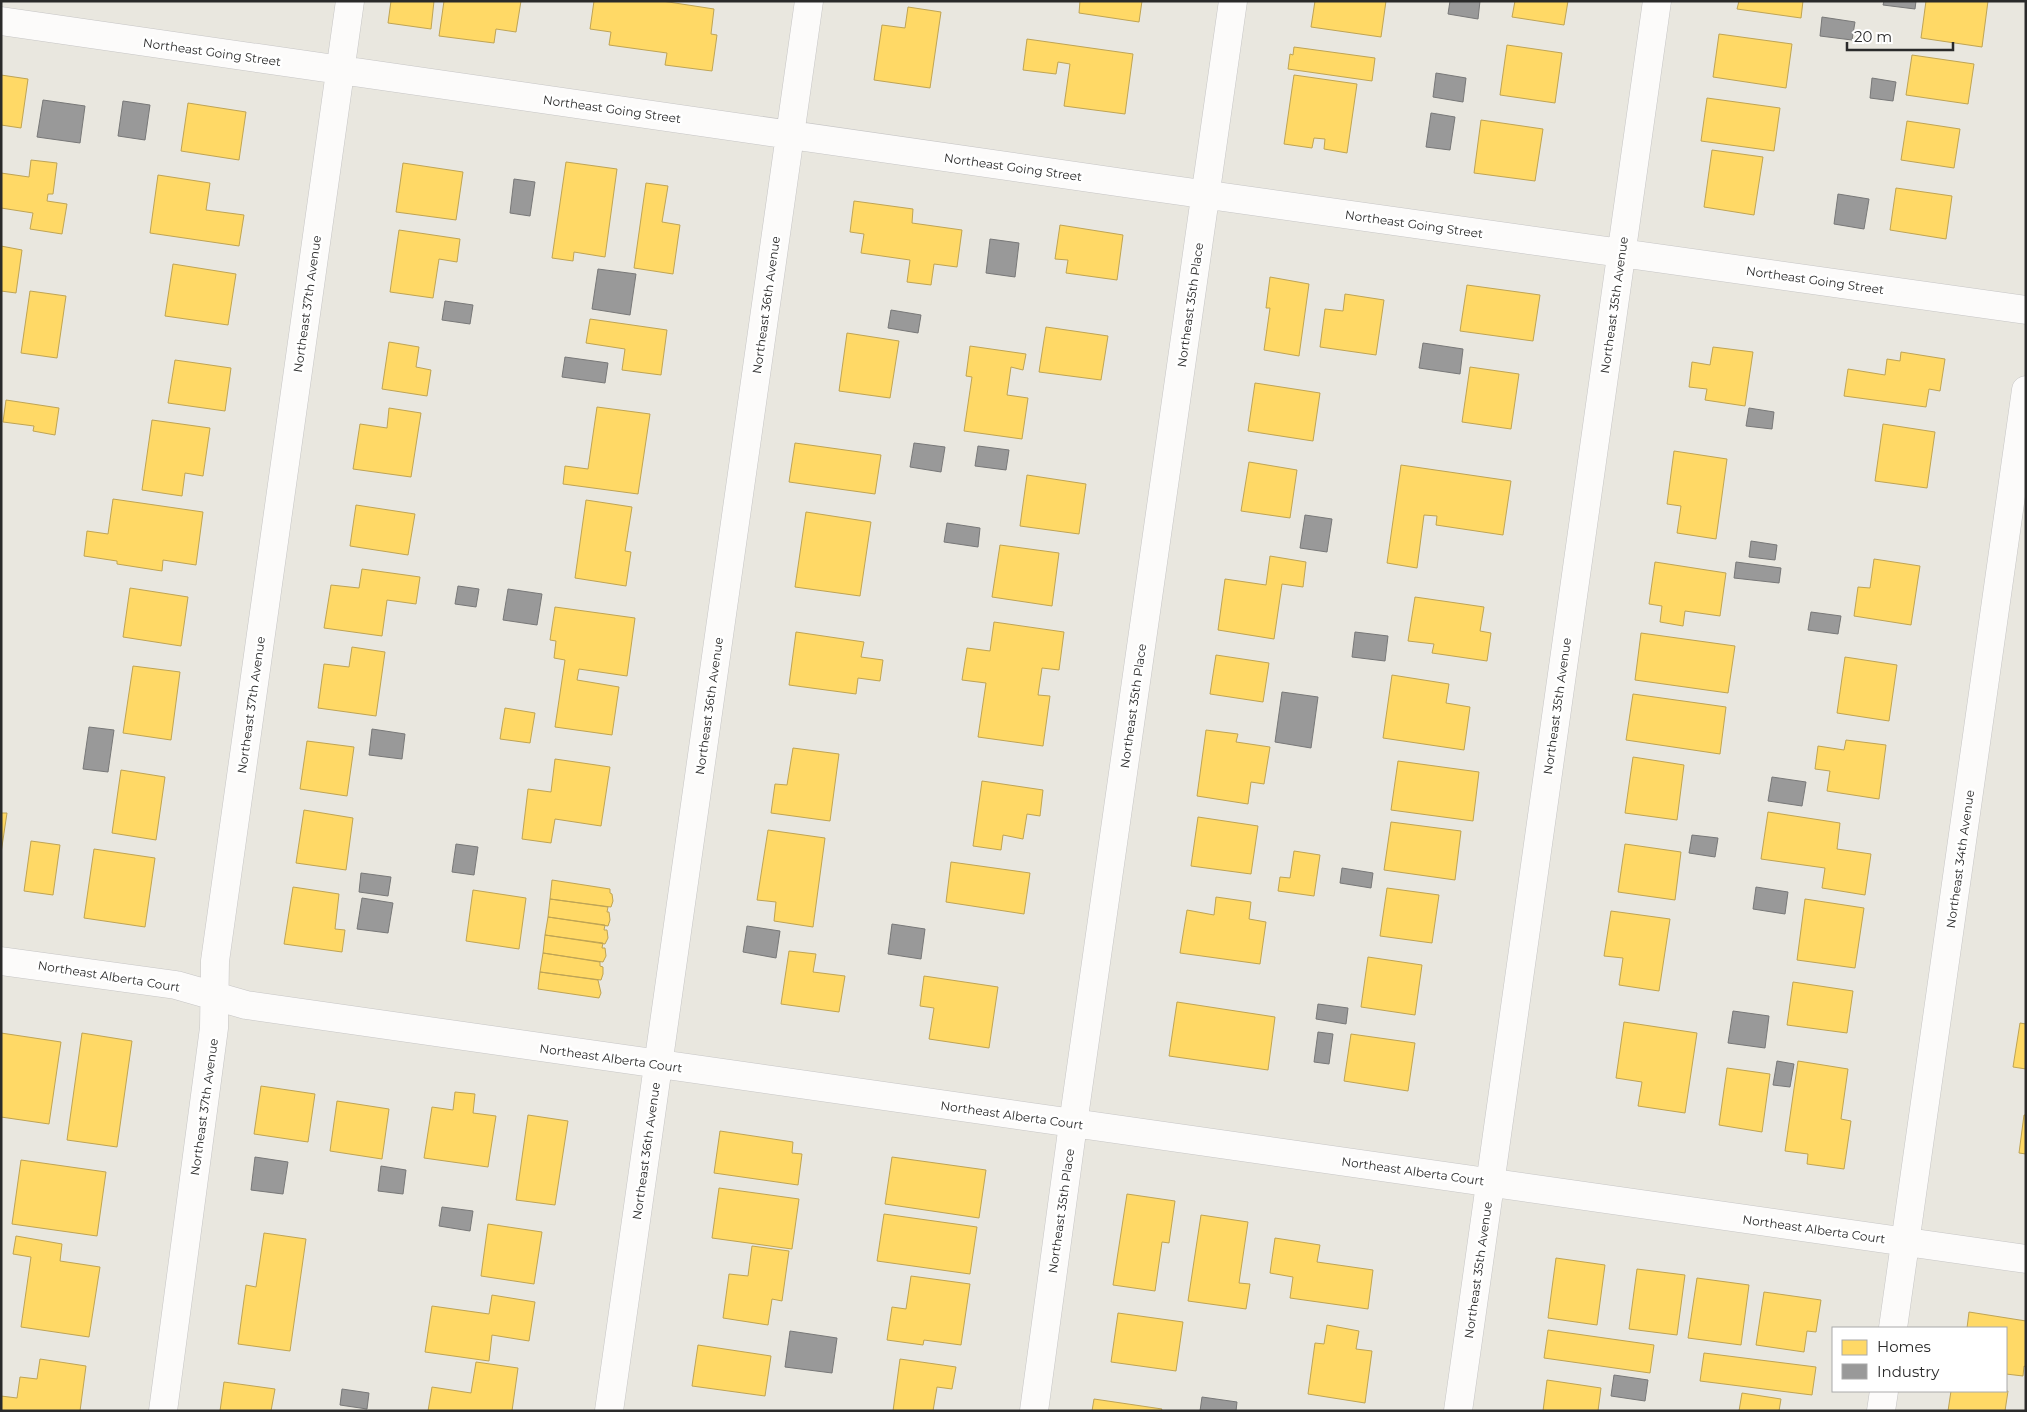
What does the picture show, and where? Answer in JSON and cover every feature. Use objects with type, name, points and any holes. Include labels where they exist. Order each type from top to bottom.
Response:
[{"type":"street","name":"Northeast 37th Avenue","points":[[163,1411],[214,1028],[215,961],[350,1]]},
{"type":"street","name":"Northeast 36th Avenue","points":[[609,1411],[809,1]]},
{"type":"street","name":"Northeast 35th Place","points":[[1034,1411],[1233,1]]},
{"type":"street","name":"Northeast 35th Avenue","points":[[1458,1411],[1657,1]]},
{"type":"street","name":"Northeast Going Street","points":[[1,21],[1206,195],[2026,310]]},
{"type":"street","name":"Northeast 34th Avenue","points":[[1893,1327],[2026,390]]},
{"type":"street","name":"Northeast Alberta Court","points":[[1,961],[176,985],[256,1007],[2026,1259]]},
{"type":"street","points":[[1881,1411],[1884,1392]]},
{"type":"building: Homes","points":[[391,1],[434,1],[431,29],[388,23]]},
{"type":"building: Homes","points":[[444,1],[521,1],[516,32],[496,29],[494,43],[439,36]]},
{"type":"building: Homes","points":[[594,1],[662,1],[714,9],[711,34],[717,35],[712,71],[665,65],[667,53],[609,45],[611,32],[590,29]]},
{"type":"building: Homes","points":[[1080,1],[1142,1],[1139,22],[1079,13]]},
{"type":"building: Homes","points":[[1315,1],[1386,1],[1381,37],[1311,27]]},
{"type":"building: Homes","points":[[1515,1],[1568,1],[1564,25],[1512,17]]},
{"type":"building: Homes","points":[[1739,1],[1803,1],[1801,18],[1737,9]]},
{"type":"building: Homes","points":[[1926,1],[1988,1],[1982,47],[1921,38]]},
{"type":"building: Homes","points":[[908,7],[941,12],[930,88],[874,80],[882,25],[905,28]]},
{"type":"building: Homes","points":[[1719,34],[1792,44],[1786,88],[1713,77]]},
{"type":"building: Homes","points":[[1027,39],[1133,54],[1125,114],[1064,106],[1070,64],[1058,62],[1056,74],[1023,70]]},
{"type":"building: Homes","points":[[1507,45],[1562,53],[1555,103],[1500,95]]},
{"type":"building: Homes","points":[[1294,47],[1375,58],[1372,81],[1288,69],[1290,54],[1293,55]]},
{"type":"building: Homes","points":[[1912,55],[1974,64],[1968,104],[1906,95]]},
{"type":"building: Homes","points":[[1,75],[28,79],[21,128],[1,125]]},
{"type":"building: Homes","points":[[1294,75],[1357,84],[1347,153],[1324,149],[1325,139],[1314,138],[1312,148],[1284,144]]},
{"type":"building: Homes","points":[[1707,98],[1780,108],[1774,151],[1701,141]]},
{"type":"building: Homes","points":[[188,103],[246,112],[239,160],[181,151]]},
{"type":"building: Homes","points":[[1481,120],[1543,129],[1535,181],[1474,173]]},
{"type":"building: Homes","points":[[1907,121],[1960,129],[1954,168],[1901,160]]},
{"type":"building: Homes","points":[[1712,150],[1763,157],[1754,215],[1704,207]]},
{"type":"building: Homes","points":[[31,160],[57,163],[53,194],[48,194],[47,201],[67,204],[62,234],[30,229],[33,213],[1,208],[1,173],[29,177]]},
{"type":"building: Homes","points":[[566,162],[617,169],[605,257],[574,252],[573,261],[552,258]]},
{"type":"building: Homes","points":[[403,163],[463,172],[456,220],[396,212]]},
{"type":"building: Homes","points":[[158,175],[210,183],[206,210],[244,215],[239,246],[150,233]]},
{"type":"building: Homes","points":[[646,183],[668,186],[662,222],[680,225],[673,274],[634,268]]},
{"type":"building: Homes","points":[[1896,188],[1952,196],[1946,239],[1890,230]]},
{"type":"building: Homes","points":[[854,201],[913,209],[912,223],[962,230],[957,267],[934,264],[931,285],[907,282],[910,260],[861,253],[864,234],[850,232]]},
{"type":"building: Homes","points":[[1060,225],[1123,235],[1117,280],[1066,273],[1068,260],[1055,259]]},
{"type":"building: Homes","points":[[399,230],[460,239],[457,262],[439,259],[433,298],[390,292]]},
{"type":"building: Homes","points":[[1,246],[22,250],[16,293],[1,291]]},
{"type":"building: Homes","points":[[173,264],[236,274],[228,325],[165,316]]},
{"type":"building: Homes","points":[[1270,277],[1309,284],[1299,356],[1264,350],[1270,308],[1266,308]]},
{"type":"building: Homes","points":[[1467,285],[1540,295],[1533,341],[1460,331]]},
{"type":"building: Homes","points":[[30,291],[66,296],[57,358],[21,353]]},
{"type":"building: Homes","points":[[1345,294],[1384,300],[1376,355],[1320,347],[1325,309],[1343,311]]},
{"type":"building: Homes","points":[[590,319],[667,330],[661,375],[622,370],[625,349],[586,343]]},
{"type":"building: Homes","points":[[1046,327],[1108,336],[1101,380],[1039,372]]},
{"type":"building: Homes","points":[[847,333],[899,341],[890,398],[839,391]]},
{"type":"building: Homes","points":[[389,342],[419,347],[416,367],[431,370],[427,396],[382,389]]},
{"type":"building: Homes","points":[[970,346],[1026,354],[1023,370],[1011,367],[1007,395],[1028,398],[1022,439],[964,431],[972,377],[966,376]]},
{"type":"building: Homes","points":[[1713,347],[1753,352],[1745,406],[1705,400],[1707,389],[1689,387],[1692,362],[1710,365]]},
{"type":"building: Homes","points":[[1901,352],[1945,359],[1940,391],[1929,389],[1926,407],[1844,396],[1848,369],[1885,375],[1887,359],[1900,361]]},
{"type":"building: Homes","points":[[175,360],[231,368],[225,411],[168,403]]},
{"type":"building: Homes","points":[[1470,367],[1519,374],[1511,429],[1462,422]]},
{"type":"building: Homes","points":[[1255,383],[1320,393],[1313,441],[1248,431]]},
{"type":"building: Homes","points":[[6,400],[59,408],[55,435],[33,431],[34,426],[3,422]]},
{"type":"building: Homes","points":[[597,407],[650,414],[638,494],[563,484],[565,466],[588,469]]},
{"type":"building: Homes","points":[[389,408],[421,413],[411,477],[353,469],[360,424],[387,428]]},
{"type":"building: Homes","points":[[152,420],[210,428],[203,476],[185,473],[182,496],[142,490]]},
{"type":"building: Homes","points":[[1883,424],[1935,432],[1927,488],[1875,481]]},
{"type":"building: Homes","points":[[795,443],[881,455],[875,494],[789,482]]},
{"type":"building: Homes","points":[[1674,451],[1727,459],[1716,539],[1677,533],[1681,506],[1667,504]]},
{"type":"building: Homes","points":[[1249,462],[1297,470],[1290,518],[1241,511]]},
{"type":"building: Homes","points":[[1401,465],[1511,481],[1503,535],[1436,525],[1437,516],[1424,515],[1417,568],[1387,563]]},
{"type":"building: Homes","points":[[1027,475],[1086,484],[1079,534],[1020,526]]},
{"type":"building: Homes","points":[[113,499],[203,512],[196,565],[163,560],[162,571],[117,564],[117,561],[84,556],[87,531],[108,534]]},
{"type":"building: Homes","points":[[586,500],[632,507],[625,551],[631,552],[626,586],[575,578]]},
{"type":"building: Homes","points":[[356,505],[415,514],[408,555],[350,546]]},
{"type":"building: Homes","points":[[806,512],[871,522],[860,596],[795,587]]},
{"type":"building: Homes","points":[[1000,545],[1059,553],[1052,606],[992,597]]},
{"type":"building: Homes","points":[[1270,556],[1306,562],[1303,587],[1282,584],[1274,639],[1218,630],[1225,579],[1266,585]]},
{"type":"building: Homes","points":[[1874,559],[1920,566],[1911,625],[1854,616],[1858,587],[1870,588]]},
{"type":"building: Homes","points":[[1655,562],[1726,573],[1720,616],[1685,611],[1683,626],[1660,622],[1662,606],[1649,604]]},
{"type":"building: Homes","points":[[362,569],[420,577],[416,604],[387,600],[382,636],[324,628],[331,585],[359,588]]},
{"type":"building: Homes","points":[[130,588],[188,597],[181,646],[123,637]]},
{"type":"building: Homes","points":[[1415,597],[1484,607],[1480,631],[1491,633],[1487,661],[1432,653],[1434,644],[1408,641]]},
{"type":"building: Homes","points":[[555,607],[635,618],[627,676],[579,669],[577,680],[619,687],[612,735],[555,727],[565,660],[554,658],[556,641],[550,640]]},
{"type":"building: Homes","points":[[994,622],[1064,632],[1059,670],[1042,668],[1038,695],[1050,696],[1043,746],[978,737],[986,683],[962,680],[967,648],[990,651]]},
{"type":"building: Homes","points":[[796,632],[864,642],[861,657],[883,660],[880,681],[858,678],[856,694],[789,685]]},
{"type":"building: Homes","points":[[1641,633],[1735,646],[1728,693],[1635,680]]},
{"type":"building: Homes","points":[[352,647],[385,652],[376,716],[318,708],[324,664],[349,667]]},
{"type":"building: Homes","points":[[1216,655],[1269,663],[1263,702],[1210,694]]},
{"type":"building: Homes","points":[[1845,657],[1897,665],[1889,721],[1837,713]]},
{"type":"building: Homes","points":[[133,666],[180,672],[171,740],[123,733]]},
{"type":"building: Homes","points":[[1392,675],[1449,684],[1446,703],[1470,707],[1464,750],[1383,738]]},
{"type":"building: Homes","points":[[1633,694],[1726,707],[1720,754],[1626,740]]},
{"type":"building: Homes","points":[[505,708],[535,713],[530,743],[500,739]]},
{"type":"building: Homes","points":[[1206,730],[1238,734],[1236,742],[1270,747],[1264,784],[1251,782],[1248,804],[1197,796]]},
{"type":"building: Homes","points":[[1846,740],[1886,745],[1879,799],[1827,791],[1830,771],[1815,769],[1818,746],[1844,750]]},
{"type":"building: Homes","points":[[307,741],[354,747],[347,796],[300,789]]},
{"type":"building: Homes","points":[[793,748],[839,754],[830,821],[771,813],[775,784],[787,785]]},
{"type":"building: Homes","points":[[1633,757],[1684,765],[1677,820],[1625,813]]},
{"type":"building: Homes","points":[[555,759],[610,767],[601,826],[555,819],[551,843],[522,839],[528,789],[551,792]]},
{"type":"building: Homes","points":[[1398,761],[1479,772],[1473,821],[1391,810]]},
{"type":"building: Homes","points":[[121,770],[165,777],[156,840],[112,833]]},
{"type":"building: Homes","points":[[982,781],[1043,790],[1040,816],[1027,814],[1023,839],[1003,835],[1001,850],[973,846]]},
{"type":"building: Homes","points":[[304,810],[353,818],[346,870],[296,863]]},
{"type":"building: Homes","points":[[1768,812],[1840,823],[1837,849],[1871,854],[1865,895],[1822,888],[1825,868],[1761,859]]},
{"type":"building: Homes","points":[[1,813],[7,813],[1,853]]},
{"type":"building: Homes","points":[[1198,817],[1258,826],[1251,874],[1191,866]]},
{"type":"building: Homes","points":[[1391,822],[1461,831],[1455,880],[1384,870]]},
{"type":"building: Homes","points":[[768,830],[825,838],[813,927],[774,921],[776,902],[757,900]]},
{"type":"building: Homes","points":[[31,841],[60,845],[53,895],[24,891]]},
{"type":"building: Homes","points":[[1625,844],[1681,852],[1675,900],[1618,892]]},
{"type":"building: Homes","points":[[94,849],[155,858],[145,927],[84,918]]},
{"type":"building: Homes","points":[[1294,851],[1320,855],[1314,896],[1278,891],[1280,877],[1290,878]]},
{"type":"building: Homes","points":[[951,862],[1030,873],[1024,914],[946,902]]},
{"type":"building: Homes","points":[[552,880],[610,889],[613,901],[611,907],[550,899]]},
{"type":"building: Homes","points":[[293,887],[339,894],[335,929],[345,930],[342,952],[284,944]]},
{"type":"building: Homes","points":[[1387,888],[1439,895],[1432,943],[1380,936]]},
{"type":"building: Homes","points":[[473,890],[526,898],[519,949],[466,941]]},
{"type":"building: Homes","points":[[1216,897],[1251,902],[1249,919],[1266,922],[1260,964],[1180,953],[1187,910],[1214,915]]},
{"type":"building: Homes","points":[[550,899],[608,907],[607,912],[609,912],[610,920],[608,926],[548,917]]},
{"type":"building: Homes","points":[[1805,899],[1864,908],[1855,968],[1797,960]]},
{"type":"building: Homes","points":[[1611,911],[1670,919],[1659,991],[1619,985],[1623,958],[1604,956]]},
{"type":"building: Homes","points":[[548,917],[605,925],[604,930],[607,930],[608,938],[605,944],[545,935]]},
{"type":"building: Homes","points":[[545,935],[603,943],[602,948],[605,948],[606,956],[603,962],[543,953]]},
{"type":"building: Homes","points":[[789,951],[816,954],[813,972],[845,976],[839,1012],[781,1004]]},
{"type":"building: Homes","points":[[543,953],[600,962],[600,966],[603,967],[601,980],[540,972]]},
{"type":"building: Homes","points":[[1368,957],[1422,965],[1415,1015],[1361,1007]]},
{"type":"building: Homes","points":[[540,972],[598,980],[601,993],[599,998],[538,989]]},
{"type":"building: Homes","points":[[924,976],[998,987],[989,1048],[929,1039],[934,1008],[920,1006]]},
{"type":"building: Homes","points":[[1793,982],[1853,991],[1847,1033],[1787,1025]]},
{"type":"building: Homes","points":[[1177,1002],[1275,1017],[1268,1070],[1169,1056]]},
{"type":"building: Homes","points":[[1624,1022],[1697,1033],[1685,1113],[1638,1106],[1642,1082],[1616,1078]]},
{"type":"building: Homes","points":[[2020,1023],[2026,1024],[2026,1069],[2013,1067]]},
{"type":"building: Homes","points":[[1,1033],[61,1042],[49,1124],[1,1117]]},
{"type":"building: Homes","points":[[82,1033],[132,1041],[117,1147],[67,1140]]},
{"type":"building: Homes","points":[[1351,1034],[1415,1043],[1408,1091],[1344,1081]]},
{"type":"building: Homes","points":[[1798,1061],[1848,1069],[1841,1119],[1851,1121],[1844,1169],[1807,1164],[1808,1154],[1785,1151]]},
{"type":"building: Homes","points":[[1727,1068],[1770,1074],[1762,1132],[1719,1125]]},
{"type":"building: Homes","points":[[261,1086],[315,1094],[308,1142],[254,1134]]},
{"type":"building: Homes","points":[[455,1092],[475,1094],[473,1113],[496,1116],[488,1167],[424,1158],[432,1107],[453,1110]]},
{"type":"building: Homes","points":[[337,1101],[389,1109],[382,1159],[330,1151]]},
{"type":"building: Homes","points":[[528,1115],[568,1121],[555,1205],[516,1200]]},
{"type":"building: Homes","points":[[2024,1115],[2026,1115],[2026,1154],[2019,1153]]},
{"type":"building: Homes","points":[[720,1131],[793,1142],[792,1153],[802,1154],[798,1185],[714,1173]]},
{"type":"building: Homes","points":[[892,1157],[986,1170],[979,1218],[885,1204]]},
{"type":"building: Homes","points":[[21,1160],[106,1172],[97,1236],[12,1224]]},
{"type":"building: Homes","points":[[719,1188],[799,1199],[792,1249],[712,1238]]},
{"type":"building: Homes","points":[[1127,1194],[1175,1201],[1169,1243],[1162,1242],[1155,1291],[1113,1285]]},
{"type":"building: Homes","points":[[884,1214],[977,1227],[970,1274],[877,1261]]},
{"type":"building: Homes","points":[[1201,1215],[1248,1222],[1239,1283],[1250,1284],[1246,1309],[1188,1301]]},
{"type":"building: Homes","points":[[488,1224],[542,1232],[534,1284],[481,1276]]},
{"type":"building: Homes","points":[[264,1233],[306,1239],[290,1351],[238,1344],[246,1285],[256,1287]]},
{"type":"building: Homes","points":[[16,1236],[62,1244],[60,1261],[100,1267],[89,1337],[21,1327],[31,1257],[13,1254]]},
{"type":"building: Homes","points":[[1275,1238],[1320,1245],[1317,1262],[1373,1270],[1368,1309],[1290,1298],[1293,1277],[1270,1273]]},
{"type":"building: Homes","points":[[752,1246],[789,1251],[782,1301],[772,1299],[768,1325],[723,1318],[729,1274],[748,1276]]},
{"type":"building: Homes","points":[[1556,1258],[1605,1265],[1597,1325],[1548,1318]]},
{"type":"building: Homes","points":[[1637,1269],[1685,1275],[1677,1335],[1629,1329]]},
{"type":"building: Homes","points":[[911,1276],[970,1284],[961,1345],[924,1340],[923,1345],[887,1340],[892,1307],[906,1309]]},
{"type":"building: Homes","points":[[1697,1278],[1749,1285],[1741,1345],[1688,1338]]},
{"type":"building: Homes","points":[[1764,1292],[1821,1300],[1816,1332],[1807,1331],[1804,1352],[1756,1345]]},
{"type":"building: Homes","points":[[492,1295],[535,1302],[529,1341],[492,1335],[489,1361],[425,1352],[432,1306],[489,1314]]},
{"type":"building: Homes","points":[[1969,1312],[2026,1321],[2026,1367],[2024,1366],[2023,1376],[2007,1374],[2007,1327],[1967,1327]]},
{"type":"building: Homes","points":[[1118,1313],[1183,1322],[1176,1371],[1111,1362]]},
{"type":"building: Homes","points":[[1327,1325],[1359,1331],[1356,1349],[1372,1351],[1365,1403],[1308,1394],[1315,1343],[1324,1344]]},
{"type":"building: Homes","points":[[1548,1330],[1654,1345],[1650,1373],[1544,1358]]},
{"type":"building: Homes","points":[[698,1345],[771,1356],[765,1396],[692,1386]]},
{"type":"building: Homes","points":[[1704,1353],[1816,1367],[1812,1395],[1700,1381]]},
{"type":"building: Homes","points":[[40,1359],[86,1366],[80,1411],[1,1411],[1,1396],[17,1398],[20,1377],[37,1379]]},
{"type":"building: Homes","points":[[900,1359],[956,1367],[952,1389],[937,1387],[933,1411],[893,1411]]},
{"type":"building: Homes","points":[[476,1362],[518,1368],[512,1411],[428,1411],[432,1387],[471,1393]]},
{"type":"building: Homes","points":[[1547,1380],[1601,1388],[1598,1411],[1543,1411]]},
{"type":"building: Homes","points":[[224,1382],[275,1389],[271,1411],[220,1411]]},
{"type":"building: Homes","points":[[2008,1391],[2005,1411],[1948,1411],[1951,1392]]},
{"type":"building: Homes","points":[[1742,1393],[1781,1399],[1779,1411],[1739,1411]]},
{"type":"building: Homes","points":[[1094,1399],[1162,1409],[1161,1411],[1092,1411]]},
{"type":"building: Industry","points":[[1450,1],[1480,1],[1478,19],[1448,14]]},
{"type":"building: Industry","points":[[1884,1],[1916,1],[1915,9],[1883,5]]},
{"type":"building: Industry","points":[[1822,17],[1855,22],[1852,40],[1820,36]]},
{"type":"building: Industry","points":[[1436,73],[1466,78],[1463,102],[1433,97]]},
{"type":"building: Industry","points":[[1872,78],[1896,82],[1893,101],[1870,98]]},
{"type":"building: Industry","points":[[43,100],[85,106],[80,143],[37,137]]},
{"type":"building: Industry","points":[[123,101],[150,105],[145,140],[118,136]]},
{"type":"building: Industry","points":[[1431,113],[1455,117],[1450,150],[1426,147]]},
{"type":"building: Industry","points":[[514,179],[535,182],[530,216],[510,213]]},
{"type":"building: Industry","points":[[1838,194],[1869,199],[1864,229],[1834,224]]},
{"type":"building: Industry","points":[[990,239],[1019,243],[1015,277],[986,273]]},
{"type":"building: Industry","points":[[598,269],[636,274],[630,315],[592,309]]},
{"type":"building: Industry","points":[[445,301],[473,305],[470,324],[442,320]]},
{"type":"building: Industry","points":[[891,310],[921,315],[918,333],[888,328]]},
{"type":"building: Industry","points":[[1423,343],[1463,349],[1460,374],[1419,368]]},
{"type":"building: Industry","points":[[565,357],[608,363],[605,383],[562,377]]},
{"type":"building: Industry","points":[[1749,408],[1774,412],[1772,429],[1746,426]]},
{"type":"building: Industry","points":[[914,443],[945,447],[941,472],[910,467]]},
{"type":"building: Industry","points":[[978,446],[1009,450],[1006,470],[975,466]]},
{"type":"building: Industry","points":[[1305,515],[1332,519],[1327,552],[1300,548]]},
{"type":"building: Industry","points":[[947,523],[980,528],[978,547],[944,542]]},
{"type":"building: Industry","points":[[1751,541],[1777,545],[1775,560],[1749,557]]},
{"type":"building: Industry","points":[[1736,562],[1781,568],[1779,583],[1734,578]]},
{"type":"building: Industry","points":[[458,586],[479,589],[476,607],[455,604]]},
{"type":"building: Industry","points":[[508,589],[542,594],[537,625],[503,620]]},
{"type":"building: Industry","points":[[1811,612],[1841,616],[1838,634],[1808,630]]},
{"type":"building: Industry","points":[[1355,632],[1388,636],[1385,661],[1352,657]]},
{"type":"building: Industry","points":[[1282,692],[1318,697],[1311,748],[1275,742]]},
{"type":"building: Industry","points":[[89,727],[114,730],[108,772],[83,769]]},
{"type":"building: Industry","points":[[372,729],[405,734],[402,759],[369,755]]},
{"type":"building: Industry","points":[[1772,777],[1806,782],[1802,806],[1768,801]]},
{"type":"building: Industry","points":[[1692,835],[1718,838],[1715,857],[1689,853]]},
{"type":"building: Industry","points":[[456,844],[478,847],[474,875],[452,872]]},
{"type":"building: Industry","points":[[1342,868],[1373,873],[1371,888],[1340,883]]},
{"type":"building: Industry","points":[[361,873],[391,877],[388,896],[359,892]]},
{"type":"building: Industry","points":[[1756,887],[1788,892],[1785,914],[1753,909]]},
{"type":"building: Industry","points":[[362,898],[393,903],[388,933],[357,929]]},
{"type":"building: Industry","points":[[892,924],[925,929],[921,959],[888,954]]},
{"type":"building: Industry","points":[[747,926],[780,931],[776,958],[743,952]]},
{"type":"building: Industry","points":[[1318,1004],[1348,1008],[1346,1024],[1316,1019]]},
{"type":"building: Industry","points":[[1733,1011],[1769,1016],[1765,1048],[1728,1043]]},
{"type":"building: Industry","points":[[1318,1032],[1333,1034],[1329,1064],[1314,1062]]},
{"type":"building: Industry","points":[[1777,1061],[1794,1064],[1790,1087],[1773,1085]]},
{"type":"building: Industry","points":[[255,1157],[288,1162],[283,1194],[251,1190]]},
{"type":"building: Industry","points":[[381,1166],[406,1170],[403,1194],[378,1191]]},
{"type":"building: Industry","points":[[442,1207],[473,1211],[470,1231],[439,1226]]},
{"type":"building: Industry","points":[[790,1331],[837,1338],[832,1373],[785,1367]]},
{"type":"building: Industry","points":[[1614,1375],[1648,1380],[1645,1401],[1611,1396]]},
{"type":"building: Industry","points":[[342,1389],[369,1393],[367,1409],[340,1405]]},
{"type":"building: Industry","points":[[1202,1397],[1237,1402],[1236,1411],[1200,1411]]}]
